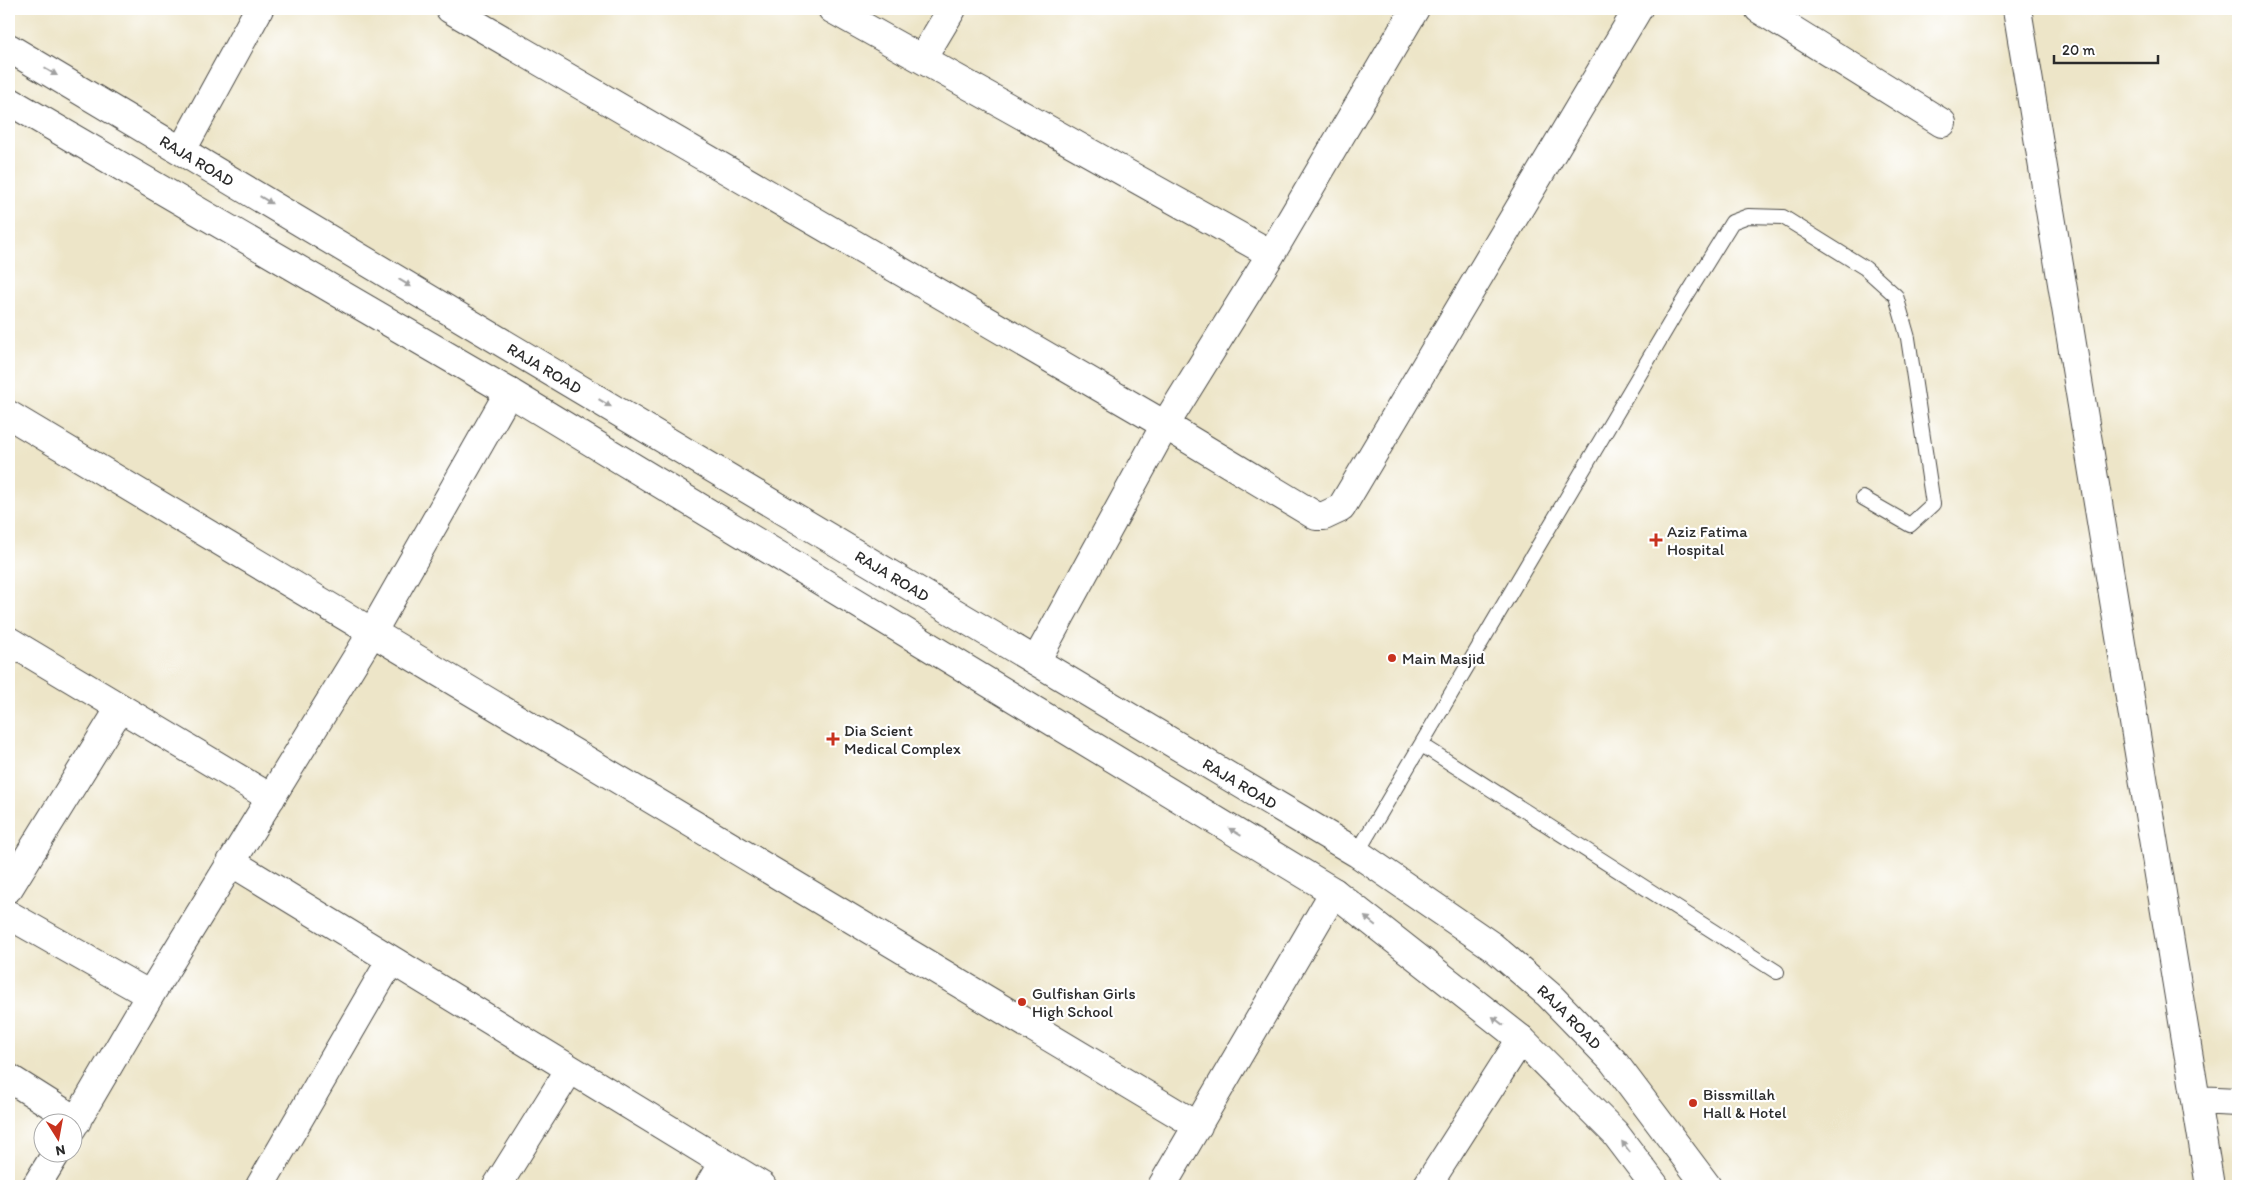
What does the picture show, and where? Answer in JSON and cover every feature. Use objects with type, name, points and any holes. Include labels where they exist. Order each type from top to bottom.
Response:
[{"type":"street","points":[[182,150],[259,9]]},
{"type":"street","points":[[450,9],[490,19],[1316,516],[1324,516],[1341,508],[1638,9]]},
{"type":"street","points":[[832,9],[1271,254]]},
{"type":"street","points":[[922,59],[952,9]]},
{"type":"street","points":[[1036,661],[1165,425],[1271,254],[1415,9]]},
{"type":"street","points":[[1758,9],[1942,123]]},
{"type":"street","points":[[2017,9],[2210,1186]]},
{"type":"street","name":"RAJA ROAD","points":[[9,48],[1357,853],[1492,946],[1550,995],[1613,1061],[1707,1186]]},
{"type":"street","points":[[9,100],[509,392],[1334,892],[1521,1039],[1615,1133],[1655,1186]]},
{"type":"street","points":[[214,220],[234,181]]},
{"type":"street","points":[[82,1113],[150,995],[373,631],[509,392]]},
{"type":"street","points":[[9,415],[1198,1126]]},
{"type":"street","points":[[9,640],[271,798]]},
{"type":"street","points":[[9,888],[120,708]]},
{"type":"street","points":[[231,862],[762,1186]]},
{"type":"street","points":[[1162,1186],[1334,892]]},
{"type":"street","points":[[9,915],[150,995]]},
{"type":"street","points":[[260,1186],[391,960]]},
{"type":"street","points":[[1427,1186],[1521,1039]]},
{"type":"street","points":[[497,1186],[570,1070]]},
{"type":"street","points":[[9,1078],[57,1112]]},
{"type":"street","points":[[2196,1100],[2238,1102]]},
{"type":"street","points":[[36,1186],[51,1162]]},
{"type":"street","points":[[709,1186],[723,1162]]},
{"type":"lane","points":[[1357,853],[1674,316],[1732,222],[1748,216],[1783,217],[1865,268],[1896,296],[1908,338],[1933,504],[1910,526],[1863,498]]},
{"type":"lane","points":[[1422,745],[1778,972]]},
{"type":"place","name":"Aziz Fatima Hospital","points":[[1656,540]]},
{"type":"place","name":"Main Masjid","points":[[1392,658]]},
{"type":"place","name":"Dia Scient Medical Complex","points":[[833,739]]},
{"type":"place","name":"Gulfishan Girls High School","points":[[1022,1002]]},
{"type":"place","name":"Bissmillah Hall & Hotel","points":[[1693,1103]]}]
